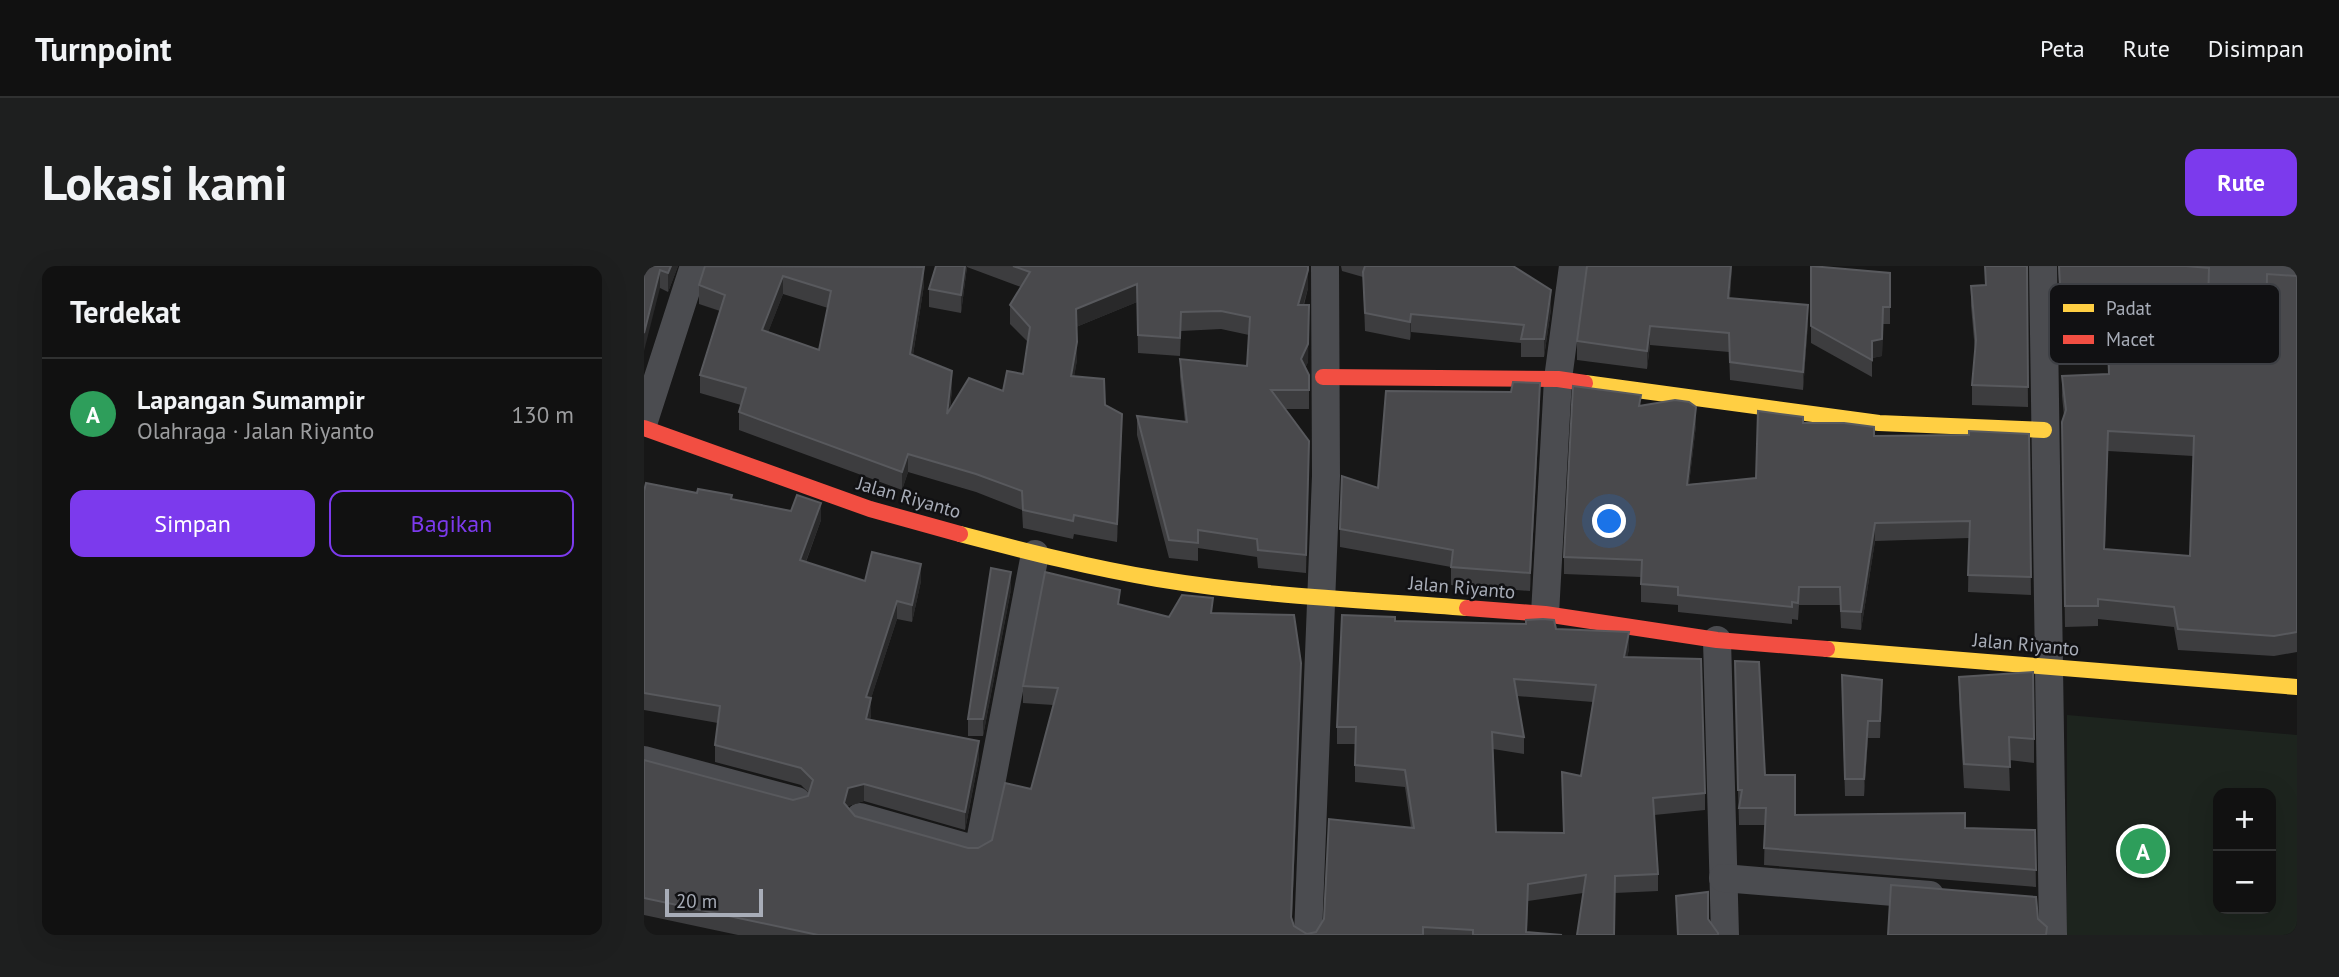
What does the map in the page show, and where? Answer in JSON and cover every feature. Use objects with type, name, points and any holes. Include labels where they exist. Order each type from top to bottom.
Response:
[{"type":"street","points":[[644,421],[694,266]]},
{"type":"street","points":[[1308,935],[1325,476],[1325,266]]},
{"type":"street","points":[[1545,614],[1558,379],[1573,266]]},
{"type":"street","points":[[2043,266],[2048,667],[2038,904],[2053,935]]},
{"type":"street","points":[[2151,266],[2297,281]]},
{"type":"street","points":[[1323,377],[1558,379],[1879,423],[2044,430]]},
{"type":"street","name":"Jalan Riyanto","points":[[644,428],[870,509],[1035,554],[1159,579],[1320,597],[1545,614],[1717,640],[2297,687]]},
{"type":"street","points":[[860,817],[973,849],[979,847],[1035,554]]},
{"type":"street","points":[[1717,640],[1725,935]]},
{"type":"street","points":[[644,760],[797,801]]},
{"type":"street","points":[[1723,878],[1956,897]]},
{"type":"shaded area","points":[[2067,715],[2297,735],[2297,935],[2067,935]]},
{"type":"building","points":[[644,266],[671,266],[668,273],[660,270],[644,333]]},
{"type":"building","points":[[705,266],[924,267],[910,354],[952,371],[947,414],[969,378],[1003,391],[1007,371],[1023,374],[1030,327],[1010,305],[1030,272],[1013,266],[1308,266],[1298,305],[1309,305],[1308,344],[1301,359],[1309,375],[1309,390],[1271,390],[1309,441],[1306,555],[1258,550],[1257,539],[1198,530],[1198,543],[1169,540],[1137,416],[1187,422],[1180,359],[1247,366],[1250,317],[1221,311],[1181,312],[1180,338],[1138,335],[1137,284],[1076,309],[1077,342],[1071,376],[1104,379],[1105,405],[1122,414],[1117,524],[1074,515],[1073,521],[1023,510],[1022,491],[976,474],[908,454],[902,472],[739,412],[746,388],[700,375],[725,295],[699,285]],"holes":[[[783,276],[831,291],[819,350],[762,330]]]},
{"type":"building","points":[[936,266],[965,266],[961,295],[929,289]]},
{"type":"building","points":[[1365,266],[1513,266],[1551,290],[1544,339],[1521,339],[1524,325],[1411,314],[1410,322],[1365,313]]},
{"type":"building","points":[[1587,266],[1731,266],[1728,298],[1808,305],[1803,372],[1730,362],[1729,333],[1650,326],[1647,351],[1577,341]]},
{"type":"building","points":[[1811,266],[1890,273],[1890,307],[1883,307],[1882,339],[1872,341],[1872,360],[1811,326]]},
{"type":"building","points":[[1985,266],[2027,266],[2028,387],[1972,385],[1976,340],[1971,286],[1986,285]]},
{"type":"building","points":[[2059,266],[2186,266],[2209,268],[2209,284],[2060,284]]},
{"type":"building","points":[[2267,274],[2297,276],[2297,632],[2274,636],[2178,629],[2174,607],[2098,599],[2098,606],[2065,606],[2062,422],[2066,410],[2062,376],[2109,374],[2109,364],[2280,364],[2280,284],[2267,284]],"holes":[[[2108,431],[2194,436],[2190,556],[2104,549]]]},
{"type":"building","points":[[1513,382],[1540,383],[1530,573],[1451,567],[1453,550],[1340,529],[1342,476],[1378,488],[1386,391],[1511,392]]},
{"type":"building","points":[[1573,386],[1641,395],[1639,406],[1675,400],[1689,402],[1696,407],[1687,485],[1756,478],[1758,411],[1803,417],[1803,423],[1844,423],[1874,427],[1874,436],[1969,435],[1969,431],[2029,434],[2031,577],[1968,575],[1970,521],[1875,523],[1861,612],[1841,611],[1840,587],[1799,587],[1798,603],[1792,602],[1792,607],[1678,595],[1678,587],[1641,584],[1642,560],[1564,557]]},
{"type":"building","points":[[646,483],[697,493],[698,489],[732,495],[731,499],[791,511],[797,495],[821,503],[800,560],[865,581],[872,552],[921,564],[912,605],[897,601],[866,697],[871,698],[866,719],[979,741],[965,812],[864,784],[848,788],[844,803],[855,816],[968,848],[978,848],[992,840],[1005,783],[1031,789],[1058,688],[1023,686],[1045,572],[1120,590],[1118,604],[1169,617],[1182,595],[1213,598],[1211,613],[1294,615],[1301,663],[1291,917],[1294,926],[1307,934],[1316,932],[1324,919],[1329,819],[1414,828],[1405,770],[1355,765],[1356,727],[1337,727],[1342,615],[1395,617],[1395,621],[1526,624],[1526,620],[1554,620],[1556,629],[1629,632],[1624,657],[1701,659],[1705,793],[1653,798],[1658,874],[1615,876],[1614,935],[1577,935],[1586,875],[1528,884],[1526,932],[1562,935],[1473,935],[1473,930],[1423,927],[1423,935],[818,935],[644,898],[644,760],[793,800],[808,796],[813,780],[801,768],[715,745],[720,706],[644,693]],"holes":[[[1514,679],[1596,685],[1581,776],[1562,772],[1564,833],[1496,832],[1492,732],[1524,737]]]},
{"type":"building","points":[[991,568],[1011,572],[983,719],[968,719]]},
{"type":"building","points":[[1735,661],[1759,662],[1765,775],[1795,775],[1795,815],[1965,813],[1965,828],[2035,830],[2036,870],[1764,848],[1766,808],[1739,808],[1742,790],[1738,790]]},
{"type":"building","points":[[2033,672],[2034,739],[2009,737],[2010,767],[1964,764],[1959,677]]},
{"type":"building","points":[[1842,675],[1882,680],[1880,721],[1868,721],[1864,779],[1845,779]]},
{"type":"building","points":[[1891,885],[2036,897],[2038,919],[2047,927],[2046,935],[1888,935]]},
{"type":"building","points":[[1708,892],[1708,919],[1718,935],[1678,935],[1676,896]]},
{"type":"traffic: slow","points":[[1585,383],[1879,423],[2044,430]]},
{"type":"traffic: slow","points":[[960,534],[1133,575],[1196,585],[1312,597],[1467,608]]},
{"type":"traffic: slow","points":[[1827,649],[2297,687]]},
{"type":"traffic: jam","points":[[1323,377],[1558,379],[1585,383]]},
{"type":"traffic: jam","points":[[644,428],[870,509],[960,534]]},
{"type":"traffic: jam","points":[[1467,608],[1545,614],[1717,640],[1827,649]]},
{"type":"place","name":"Lapangan Sumampir","points":[[2143,851]]}]
